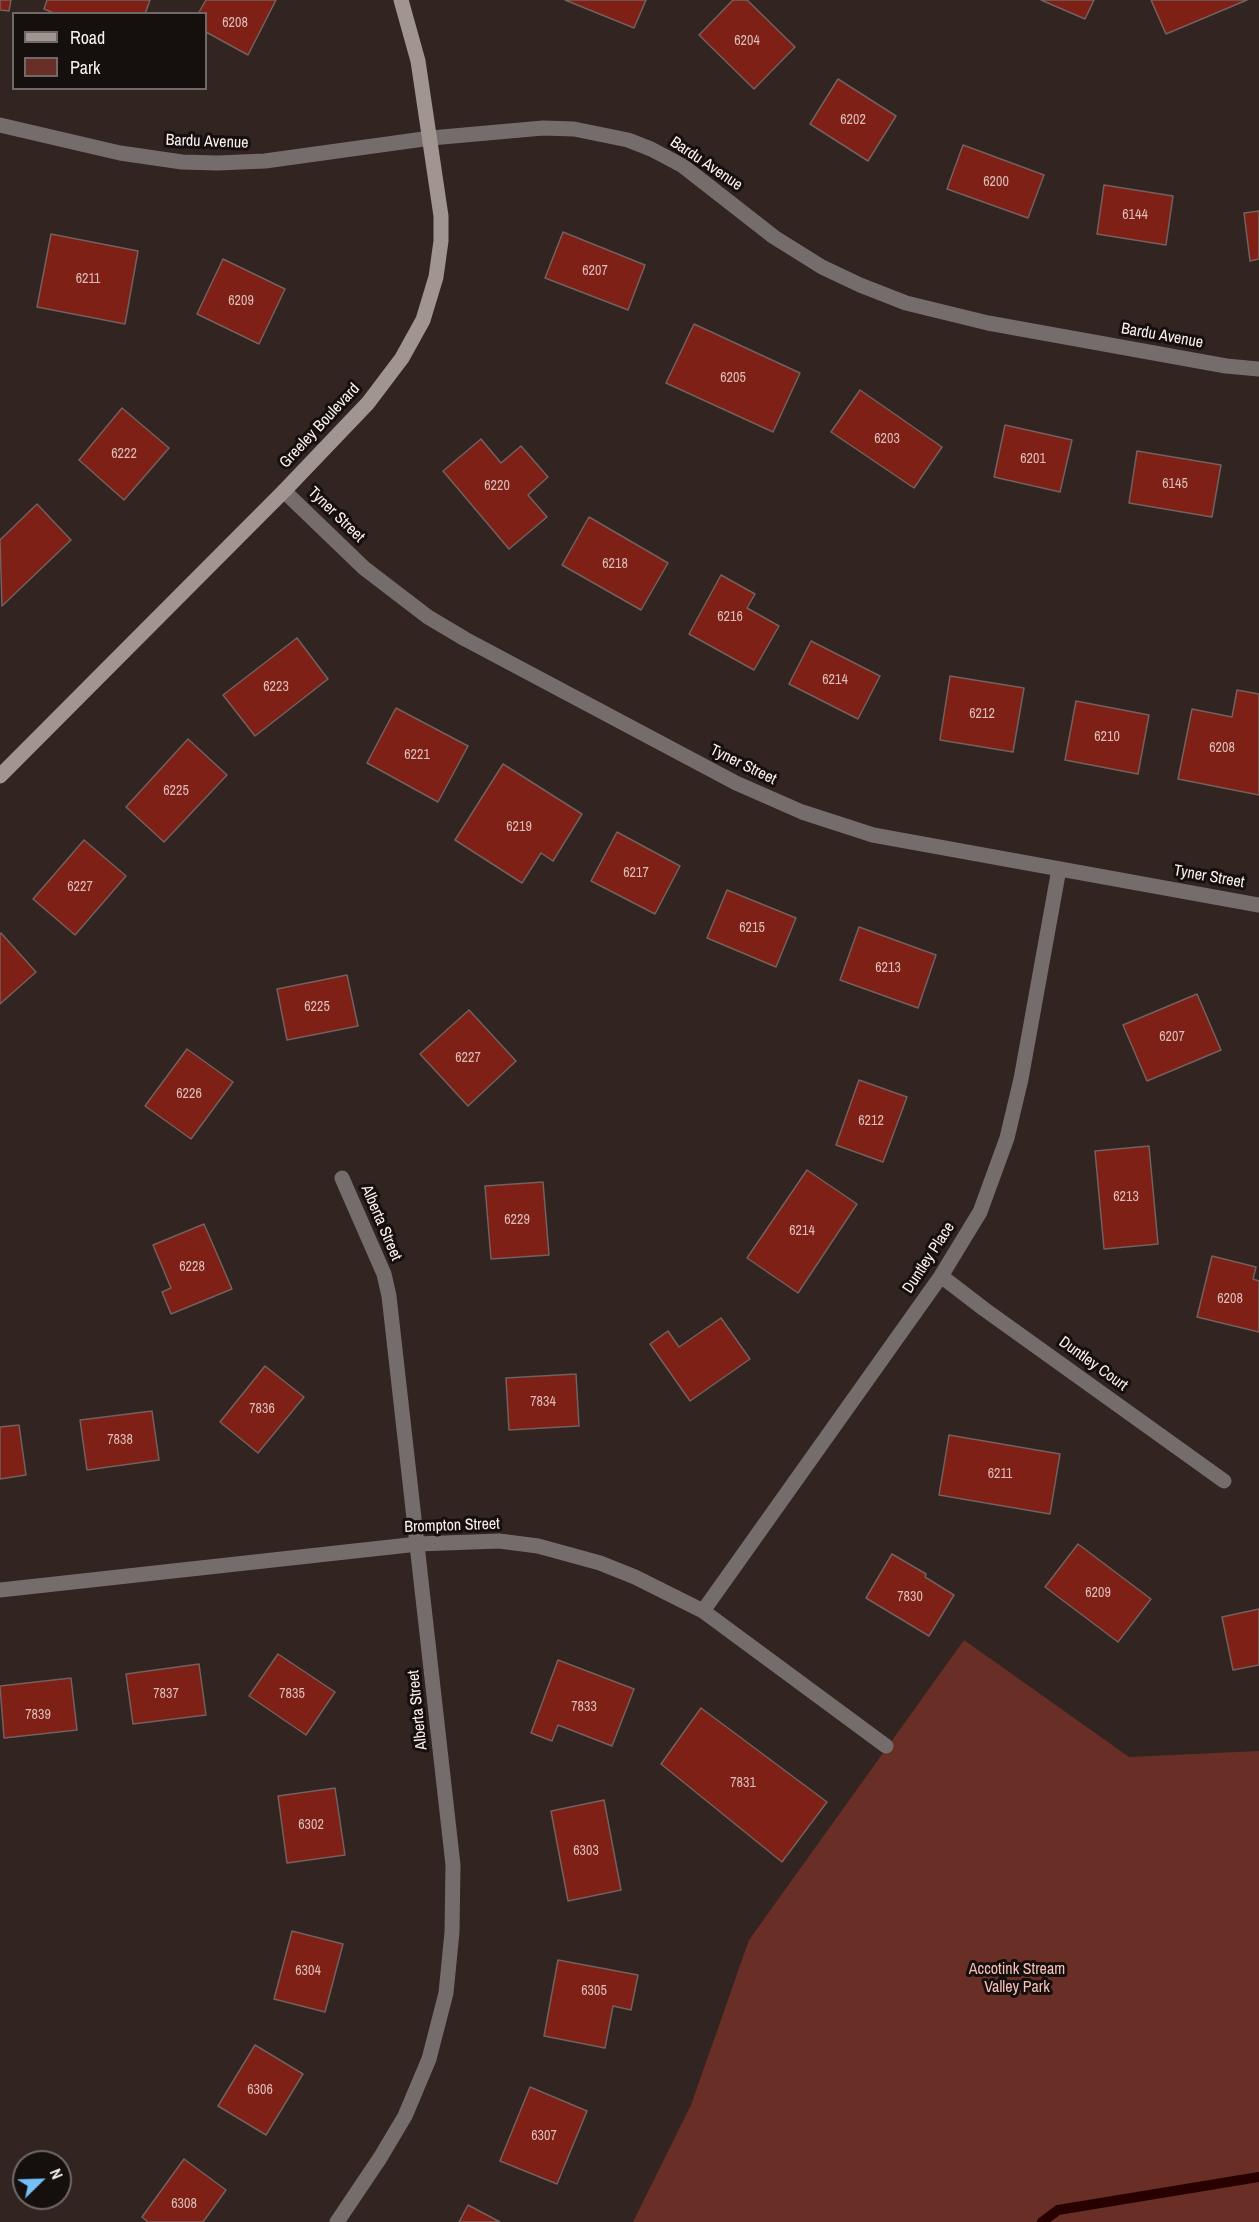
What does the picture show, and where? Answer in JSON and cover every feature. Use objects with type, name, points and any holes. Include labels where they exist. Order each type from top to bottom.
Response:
[{"type":"street","name":"Greeley Boulevard","points":[[0,776],[284,491],[368,403],[402,358],[423,320],[436,277],[441,241],[441,216],[418,61],[401,0]]},
{"type":"street","name":"Bardu Avenue","points":[[0,125],[120,153],[182,162],[218,164],[265,162],[431,138],[543,128],[574,129],[628,140],[683,166],[774,237],[822,267],[906,303],[988,323],[1226,366],[1259,369]]},
{"type":"street","name":"Tyner Street","points":[[284,491],[364,568],[428,617],[465,639],[736,783],[802,812],[873,835],[1259,905]]},
{"type":"street","name":"Duntley Place","points":[[703,1611],[941,1275],[980,1212],[1007,1138],[1021,1079],[1059,869]]},
{"type":"street","name":"Alberta Street","points":[[337,2222],[381,2158],[405,2116],[429,2059],[446,1993],[452,1932],[453,1865],[389,1296],[384,1274],[342,1178]]},
{"type":"street","name":"Duntley Court","points":[[941,1275],[984,1309],[1224,1480]]},
{"type":"street","name":"Brompton Street","points":[[0,1590],[418,1544],[499,1541],[538,1546],[600,1563],[635,1577],[703,1611],[886,1746]]},
{"type":"green space","name":"Accotink Stream Valley Park","points":[[964,1640],[1129,1757],[1259,1751],[1259,2222],[633,2222],[691,2105],[749,1940]]},
{"type":"building","points":[[0,0],[11,0],[9,11],[0,10]]},
{"type":"building","points":[[47,0],[150,0],[146,12],[51,12],[44,9]]},
{"type":"building","points":[[206,0],[276,0],[248,55],[207,33],[207,12],[199,12]]},
{"type":"building","points":[[565,0],[646,0],[634,28]]},
{"type":"building","points":[[733,0],[747,0],[795,47],[754,89],[699,35]]},
{"type":"building","points":[[1041,0],[1094,0],[1085,19]]},
{"type":"building","points":[[1151,0],[1247,0],[1166,34]]},
{"type":"building","points":[[838,79],[896,116],[868,161],[810,124]]},
{"type":"building","points":[[963,145],[1044,175],[1028,218],[947,189]]},
{"type":"building","points":[[1104,185],[1173,196],[1166,245],[1097,234]]},
{"type":"building","points":[[1259,211],[1259,259],[1250,261],[1244,213]]},
{"type":"building","points":[[563,232],[645,265],[628,310],[545,278]]},
{"type":"building","points":[[51,234],[138,251],[125,324],[37,307]]},
{"type":"building","points":[[223,259],[285,289],[259,344],[197,314]]},
{"type":"building","points":[[694,324],[800,373],[773,432],[666,383]]},
{"type":"building","points":[[860,390],[942,447],[914,488],[831,432]]},
{"type":"building","points":[[122,408],[169,448],[124,500],[79,460]]},
{"type":"building","points":[[1005,425],[1072,440],[1060,492],[994,477]]},
{"type":"building","points":[[481,439],[501,463],[521,446],[548,477],[528,495],[547,517],[509,549],[443,471]]},
{"type":"building","points":[[1137,451],[1221,465],[1212,517],[1129,503]]},
{"type":"building","points":[[37,504],[71,540],[2,606],[0,540]]},
{"type":"building","points":[[589,517],[668,563],[641,610],[562,565]]},
{"type":"building","points":[[721,575],[755,594],[747,608],[779,626],[754,670],[689,634]]},
{"type":"building","points":[[297,638],[328,679],[255,736],[223,695]]},
{"type":"building","points":[[811,641],[880,676],[858,719],[789,684]]},
{"type":"building","points":[[950,676],[1024,688],[1013,752],[940,740]]},
{"type":"building","points":[[1237,690],[1259,694],[1259,795],[1178,779],[1192,709],[1232,717]]},
{"type":"building","points":[[1076,701],[1149,715],[1138,774],[1065,760]]},
{"type":"building","points":[[396,708],[468,746],[438,802],[367,763]]},
{"type":"building","points":[[188,739],[227,775],[164,842],[126,807]]},
{"type":"building","points":[[503,764],[582,814],[553,861],[541,853],[522,883],[455,840]]},
{"type":"building","points":[[617,832],[680,866],[655,914],[591,881]]},
{"type":"building","points":[[84,840],[126,876],[75,935],[33,899]]},
{"type":"building","points":[[727,890],[796,918],[776,967],[707,938]]},
{"type":"building","points":[[859,927],[936,955],[918,1008],[840,980]]},
{"type":"building","points":[[0,934],[36,972],[0,1004]]},
{"type":"building","points":[[347,975],[358,1026],[287,1040],[277,989]]},
{"type":"building","points":[[1197,994],[1221,1050],[1147,1081],[1123,1025]]},
{"type":"building","points":[[469,1010],[516,1061],[468,1106],[420,1054]]},
{"type":"building","points":[[187,1049],[233,1082],[191,1139],[145,1106]]},
{"type":"building","points":[[859,1080],[907,1097],[883,1162],[836,1145]]},
{"type":"building","points":[[1149,1146],[1158,1244],[1104,1249],[1095,1151]]},
{"type":"building","points":[[807,1170],[857,1204],[798,1293],[747,1258]]},
{"type":"building","points":[[543,1182],[549,1255],[491,1259],[485,1186]]},
{"type":"building","points":[[204,1224],[232,1289],[171,1314],[162,1292],[171,1288],[153,1245]]},
{"type":"building","points":[[1212,1256],[1256,1267],[1253,1279],[1259,1281],[1259,1332],[1197,1317]]},
{"type":"building","points":[[721,1318],[750,1359],[690,1401],[650,1344],[668,1331],[679,1347]]},
{"type":"building","points":[[265,1366],[304,1397],[258,1453],[220,1422]]},
{"type":"building","points":[[576,1374],[579,1426],[509,1430],[506,1378]]},
{"type":"building","points":[[152,1411],[159,1460],[87,1470],[80,1420]]},
{"type":"building","points":[[19,1425],[26,1475],[0,1479],[0,1427]]},
{"type":"building","points":[[949,1435],[1060,1454],[1050,1514],[939,1495]]},
{"type":"building","points":[[1078,1544],[1151,1599],[1118,1642],[1045,1587]]},
{"type":"building","points":[[892,1554],[926,1574],[925,1577],[954,1595],[929,1636],[866,1598]]},
{"type":"building","points":[[1259,1609],[1259,1665],[1233,1670],[1222,1617]]},
{"type":"building","points":[[278,1654],[335,1692],[306,1735],[249,1696]]},
{"type":"building","points":[[558,1660],[634,1689],[612,1746],[558,1725],[552,1741],[531,1733]]},
{"type":"building","points":[[199,1664],[206,1715],[133,1724],[126,1674]]},
{"type":"building","points":[[71,1678],[77,1730],[4,1738],[0,1686]]},
{"type":"building","points":[[701,1708],[827,1802],[782,1862],[661,1764]]},
{"type":"building","points":[[335,1788],[345,1855],[287,1863],[278,1796]]},
{"type":"building","points":[[604,1800],[621,1890],[568,1901],[551,1811]]},
{"type":"building","points":[[292,1931],[343,1944],[325,2012],[274,1999]]},
{"type":"building","points":[[558,1960],[638,1975],[631,2010],[613,2006],[605,2048],[544,2036]]},
{"type":"building","points":[[255,2045],[303,2074],[266,2135],[218,2106]]},
{"type":"building","points":[[530,2087],[587,2111],[557,2184],[500,2161]]},
{"type":"building","points":[[184,2159],[226,2190],[203,2222],[148,2222],[142,2217]]},
{"type":"building","points":[[468,2205],[500,2222],[459,2222]]},
{"type":"waterway","points":[[1042,2222],[1058,2210],[1259,2177]]}]
